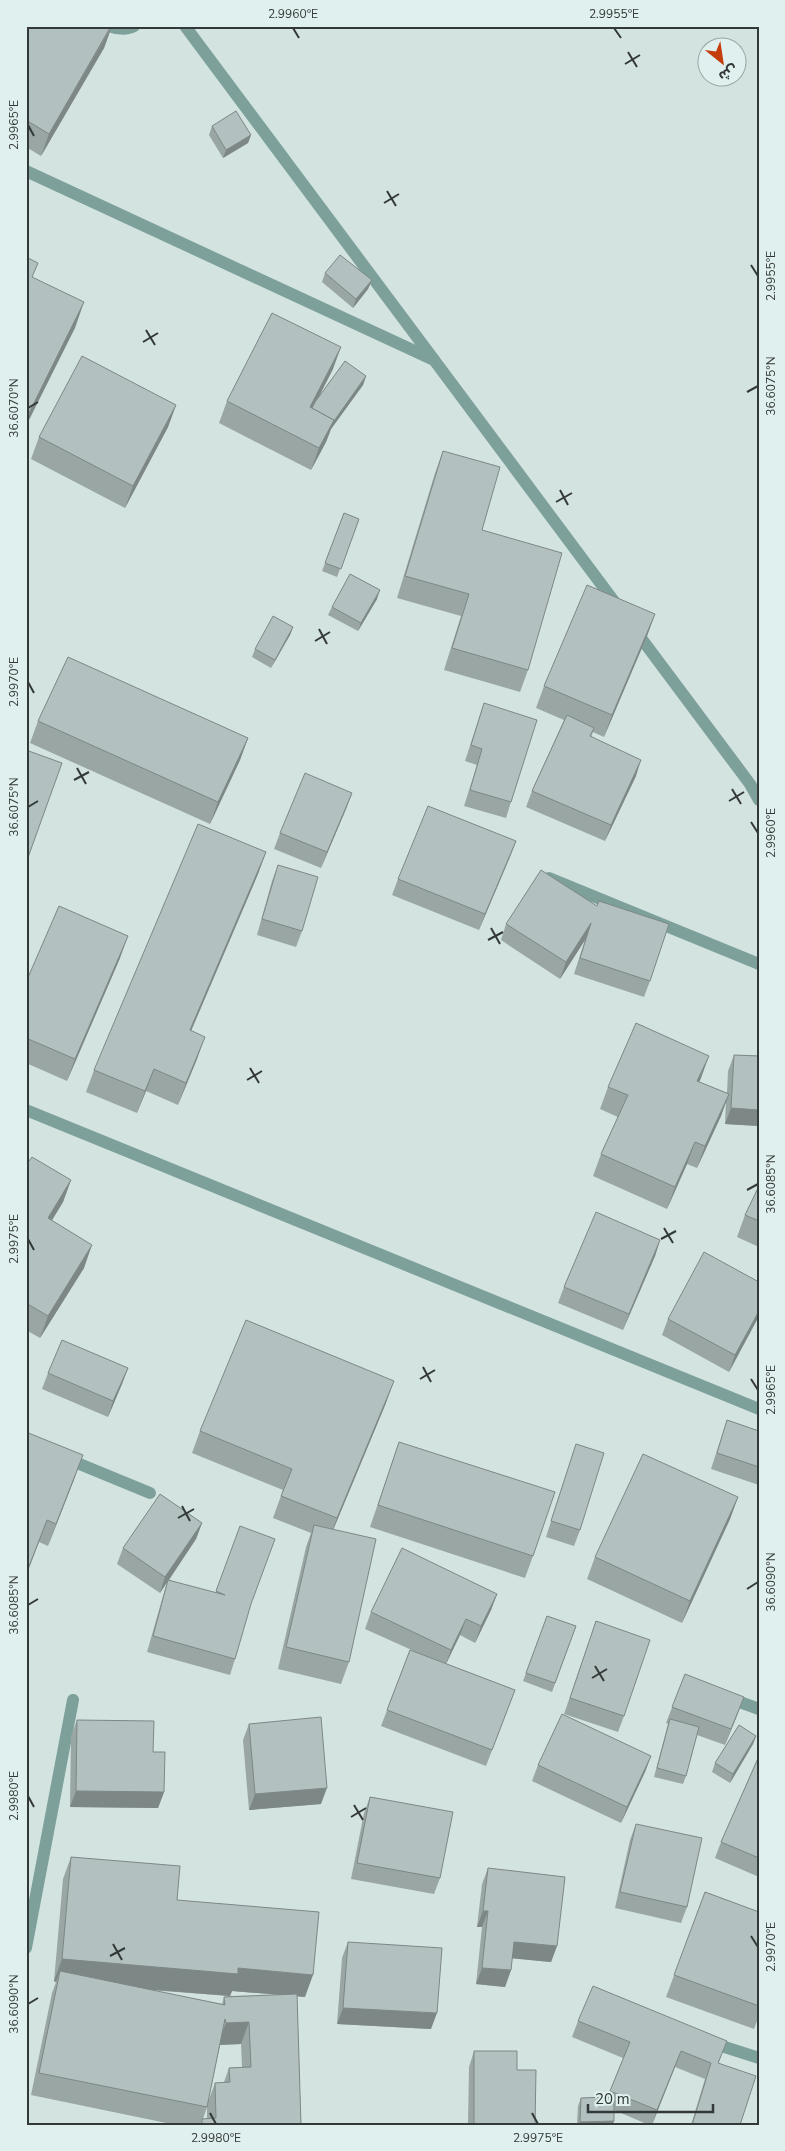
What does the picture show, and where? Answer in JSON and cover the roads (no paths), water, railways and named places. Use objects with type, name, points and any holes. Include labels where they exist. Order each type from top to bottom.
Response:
[{"type":"street","points":[[109,26],[115,29],[134,26]]},
{"type":"street","points":[[186,26],[750,784],[759,800]]},
{"type":"street","points":[[26,171],[434,360]]},
{"type":"street","points":[[550,878],[759,964]]},
{"type":"street","points":[[26,1110],[759,1409]]},
{"type":"street","points":[[53,1453],[150,1493]]},
{"type":"street","points":[[714,1693],[759,1709]]},
{"type":"street","points":[[26,1948],[74,1700]]},
{"type":"street","points":[[694,2037],[759,2058]]}]
